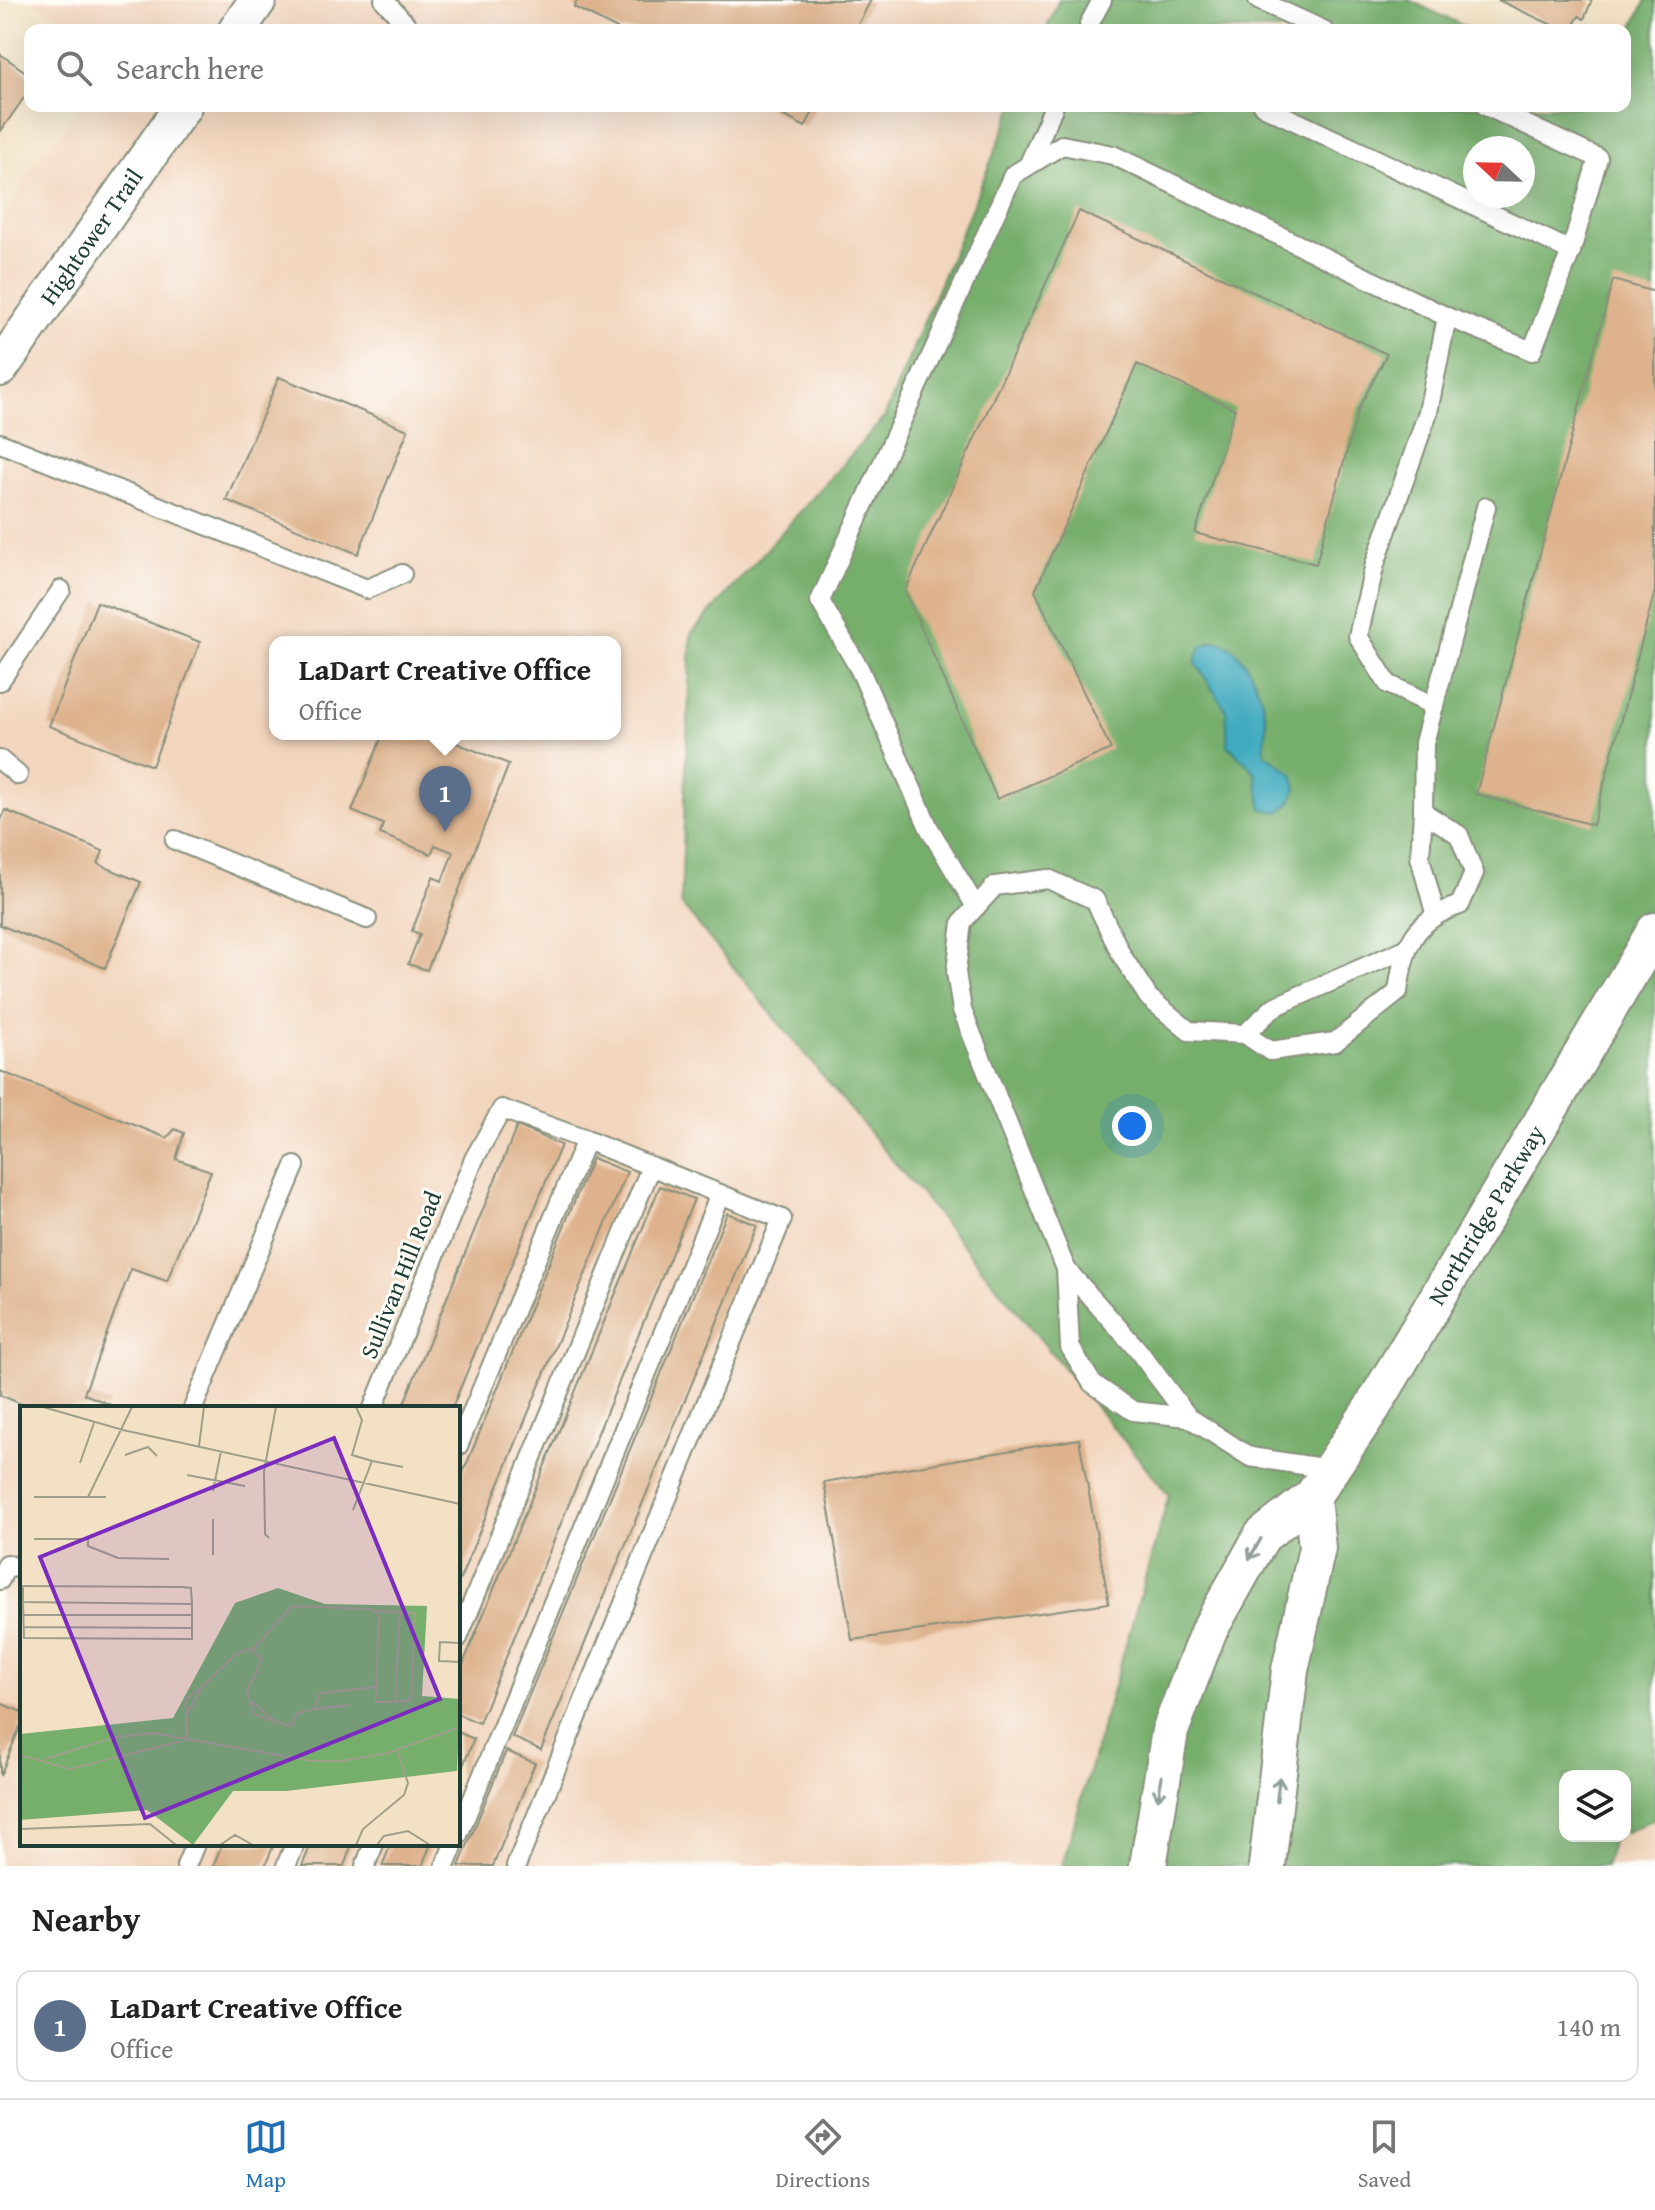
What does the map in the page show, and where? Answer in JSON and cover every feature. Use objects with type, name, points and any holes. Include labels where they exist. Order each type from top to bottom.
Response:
[{"type":"street","points":[[241,24],[258,0]]},
{"type":"street","name":"Hightower Trail","points":[[0,368],[179,112]]},
{"type":"street","name":"Northridge Parkway","points":[[1148,1866],[1170,1731],[1208,1632],[1262,1536],[1321,1483],[1372,1408],[1655,931]]},
{"type":"street","points":[[1267,1866],[1290,1670],[1317,1548],[1321,1483]]},
{"type":"lane","points":[[384,0],[406,24]]},
{"type":"lane","points":[[1093,24],[1102,0]]},
{"type":"lane","points":[[1258,0],[1310,24]]},
{"type":"lane","points":[[1028,166],[1051,112]]},
{"type":"lane","points":[[1276,112],[1571,251]]},
{"type":"lane","points":[[976,907],[929,828],[860,670],[820,601],[1013,175],[1062,145],[1113,155],[1447,317],[1532,351],[1571,251],[1598,158],[1499,112]]},
{"type":"lane","points":[[1434,706],[1388,684],[1358,636],[1375,564],[1428,412],[1447,317]]},
{"type":"lane","points":[[0,443],[367,589],[402,574]]},
{"type":"lane","points":[[1435,913],[1420,857],[1424,743],[1486,507]]},
{"type":"lane","points":[[0,681],[61,590]]},
{"type":"lane","points":[[0,760],[18,775]]},
{"type":"lane","points":[[1245,1034],[1274,1007],[1403,950],[1435,913],[1460,905],[1474,873],[1459,835],[1423,812]]},
{"type":"lane","points":[[175,840],[367,919]]},
{"type":"lane","points":[[1188,1417],[1133,1411],[1092,1383],[1070,1347],[1066,1269],[962,1010],[956,972],[962,922],[995,886],[1048,879],[1095,900],[1122,956],[1149,998],[1189,1031],[1245,1034],[1270,1051],[1335,1042],[1398,992],[1403,950]]},
{"type":"lane","name":"Sullivan Hill Road","points":[[374,1406],[474,1159],[502,1109],[586,1140]]},
{"type":"lane","points":[[460,1441],[586,1140],[782,1219],[516,1866]]},
{"type":"lane","points":[[194,1406],[295,1166]]},
{"type":"lane","points":[[460,1633],[651,1167]]},
{"type":"lane","points":[[460,1830],[720,1194]]},
{"type":"lane","points":[[1066,1269],[1137,1349],[1188,1417],[1250,1457],[1321,1483]]},
{"type":"lane","points":[[0,1580],[7,1564],[20,1569]]},
{"type":"lane","points":[[186,1866],[194,1846]]},
{"type":"lane","points":[[286,1866],[294,1846]]},
{"type":"lane","points":[[365,1866],[373,1846]]},
{"type":"lane","points":[[445,1866],[453,1846]]},
{"type":"shaded area","points":[[33,0],[1059,0],[1049,24],[69,24]]},
{"type":"shaded area","points":[[76,112],[1012,112],[884,418],[691,634],[681,904],[1169,1495],[1062,1866],[0,1866],[0,225],[30,174]]},
{"type":"shaded area","points":[[1655,1818],[1655,1866],[1605,1866],[1612,1842],[1631,1842],[1631,1830]]},
{"type":"green space","points":[[1059,0],[1409,0],[1459,24],[1049,24]]},
{"type":"green space","points":[[1646,0],[1655,0],[1655,1818],[1631,1830],[1631,1770],[1559,1770],[1559,1842],[1612,1842],[1605,1866],[1062,1866],[1169,1495],[681,904],[691,634],[884,418],[1012,112],[1631,112],[1631,31]]},
{"type":"water","points":[[1213,641],[1233,649],[1248,668],[1265,714],[1264,753],[1293,774],[1297,788],[1290,803],[1279,812],[1262,809],[1255,772],[1228,745],[1226,710],[1195,662],[1201,647]]},
{"type":"building","points":[[577,0],[871,0],[858,24],[607,24],[574,7]]},
{"type":"building","points":[[1498,0],[1592,0],[1584,19],[1579,16],[1574,24],[1550,24]]},
{"type":"building","points":[[0,54],[24,71],[24,98],[0,132]]},
{"type":"building","points":[[776,112],[813,112],[805,127]]},
{"type":"building","points":[[1079,211],[1387,354],[1358,410],[1316,564],[1195,533],[1235,409],[1137,364],[1035,591],[1111,749],[997,799],[905,591]]},
{"type":"building","points":[[1613,280],[1655,292],[1655,591],[1593,825],[1476,794]]},
{"type":"building","points":[[279,377],[408,430],[358,554],[226,500]]},
{"type":"building","points":[[97,602],[200,642],[152,766],[49,726]]},
{"type":"building","points":[[381,740],[449,740],[509,764],[427,970],[408,964],[420,934],[412,931],[433,877],[442,881],[453,852],[435,845],[431,854],[380,834],[383,824],[352,811]]},
{"type":"building","points":[[5,810],[103,851],[98,864],[141,882],[105,968],[0,925],[0,823]]},
{"type":"building","points":[[0,1071],[167,1138],[175,1129],[184,1133],[176,1159],[211,1171],[167,1281],[131,1269],[84,1394],[108,1406],[26,1406],[0,1395]]},
{"type":"building","points":[[517,1126],[561,1145],[453,1406],[403,1406]]},
{"type":"building","points":[[592,1158],[627,1172],[460,1579],[460,1480]]},
{"type":"building","points":[[660,1186],[694,1199],[479,1723],[460,1715],[460,1671]]},
{"type":"building","points":[[727,1213],[757,1225],[541,1750],[512,1737]]},
{"type":"building","points":[[1079,1439],[1109,1603],[852,1640],[824,1482]]},
{"type":"building","points":[[0,1703],[20,1711],[20,1727],[0,1776]]},
{"type":"building","points":[[460,1733],[474,1739],[460,1773]]},
{"type":"building","points":[[506,1751],[535,1763],[493,1866],[459,1866]]},
{"type":"building","points":[[221,1846],[273,1846],[265,1866],[213,1866]]},
{"type":"building","points":[[310,1846],[351,1846],[344,1866],[302,1866]]},
{"type":"building","points":[[390,1846],[430,1846],[422,1866],[382,1866]]},
{"type":"place","name":"LaDart Creative Office","points":[[445,832]]}]
